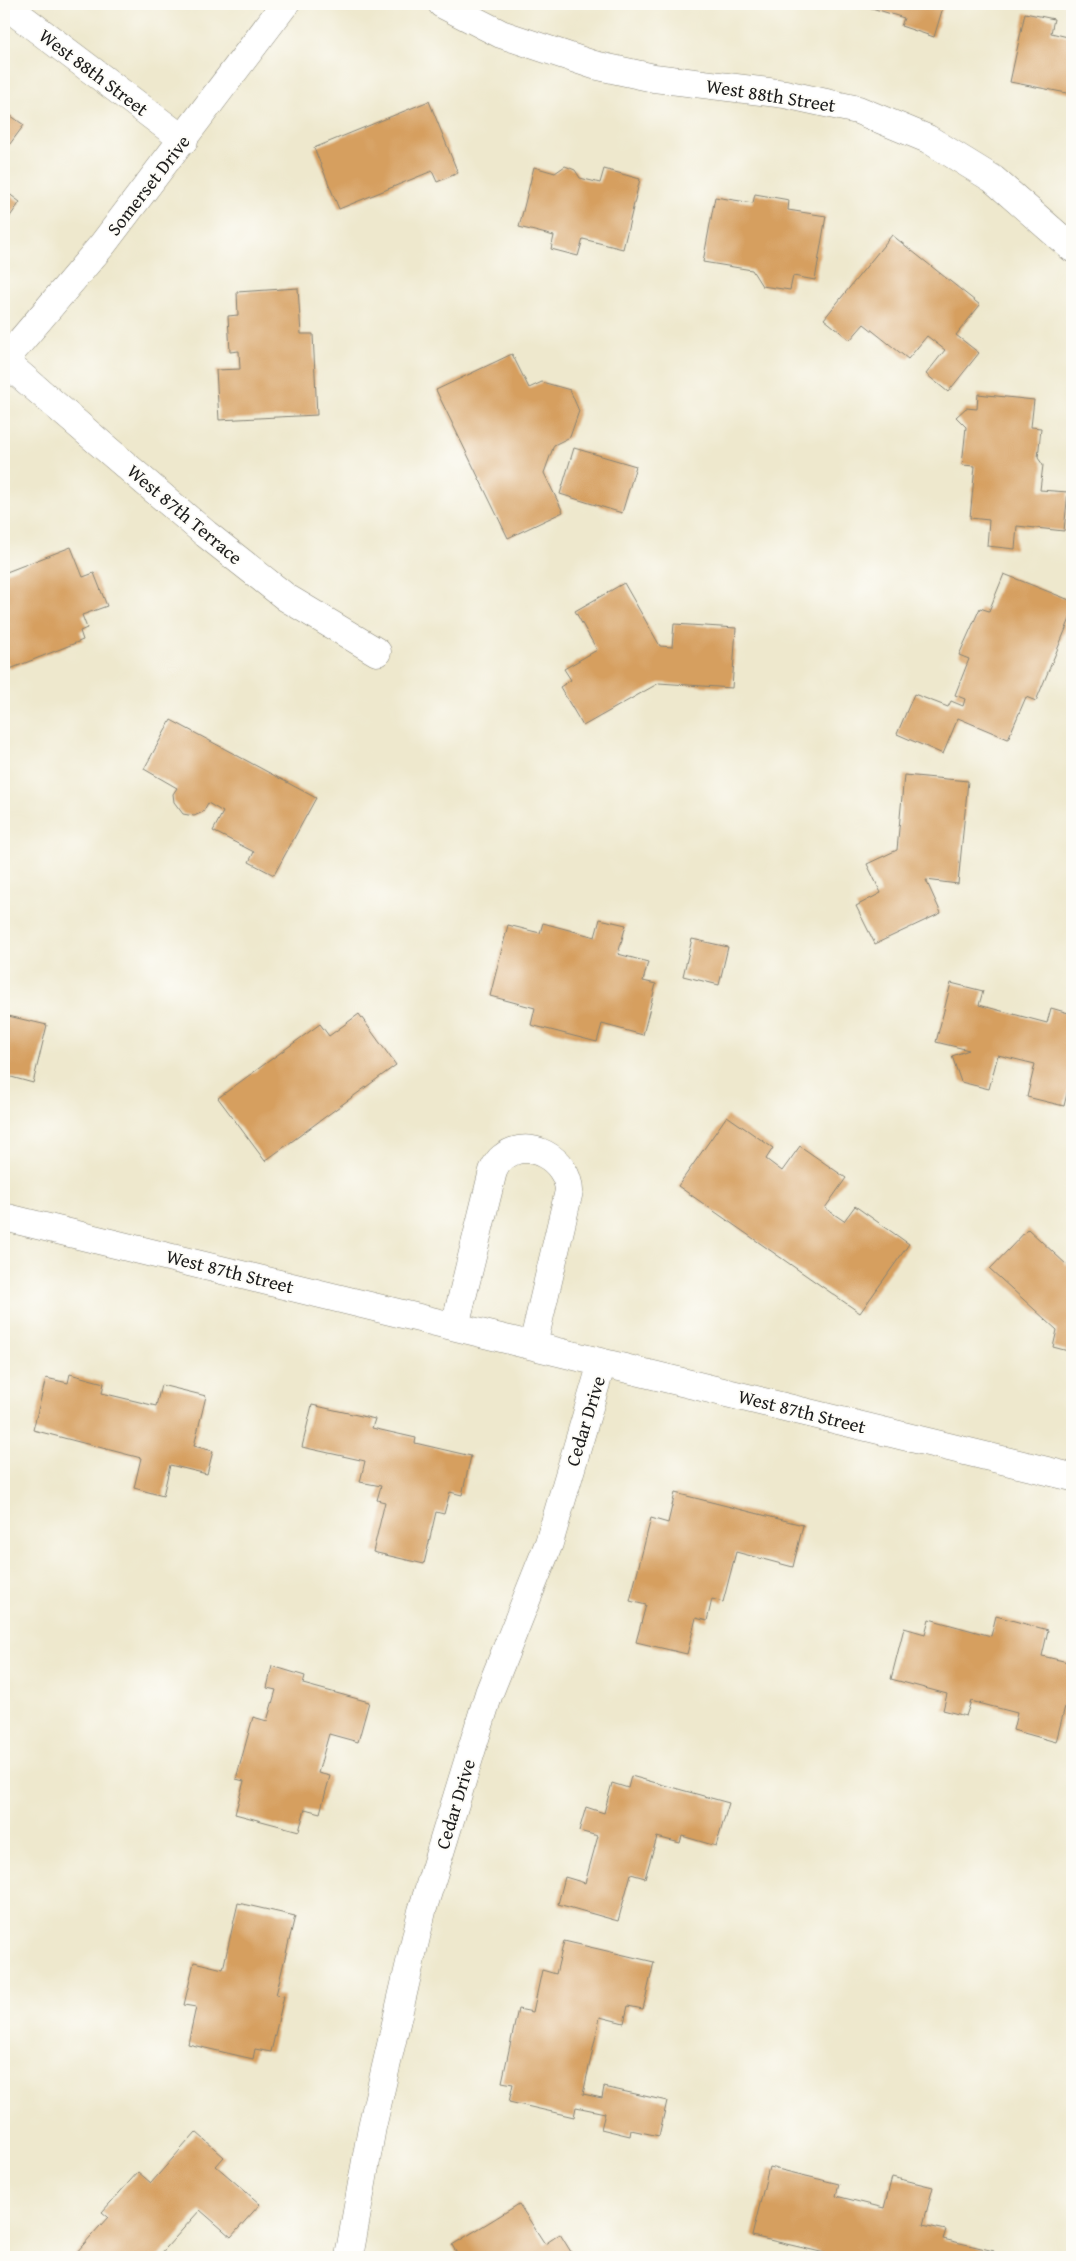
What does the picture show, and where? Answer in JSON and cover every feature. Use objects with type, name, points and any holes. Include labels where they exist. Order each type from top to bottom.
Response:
[{"type":"street","name":"West 88th Street","points":[[4,4],[184,140]]},
{"type":"street","name":"Somerset Drive","points":[[4,361],[103,244],[184,140],[285,4]]},
{"type":"street","name":"West 88th Street","points":[[442,4],[501,34],[594,65],[654,78],[785,94],[858,110],[928,139],[993,179],[1072,248]]},
{"type":"street","name":"West 87th Terrace","points":[[4,361],[206,534],[287,598],[377,652]]},
{"type":"street","points":[[455,1326],[493,1171],[501,1158],[516,1150],[533,1149],[550,1157],[564,1170],[569,1180],[569,1190],[533,1345]]},
{"type":"street","name":"West 87th Street","points":[[4,1217],[1072,1477]]},
{"type":"street","name":"Cedar Drive","points":[[349,2257],[372,2127],[422,1910],[489,1693],[549,1543],[602,1363]]},
{"type":"building","points":[[859,4],[944,4],[934,37],[901,26],[904,18]]},
{"type":"building","points":[[1025,13],[1054,19],[1051,33],[1072,38],[1072,94],[1010,82]]},
{"type":"building","points":[[429,101],[458,173],[437,182],[432,171],[339,209],[314,148]]},
{"type":"building","points":[[4,111],[24,125],[4,152]]},
{"type":"building","points":[[565,166],[575,170],[580,178],[600,183],[604,169],[640,179],[623,249],[583,239],[578,256],[551,249],[554,236],[519,227],[534,167],[555,173]]},
{"type":"building","points":[[4,190],[20,202],[4,225]]},
{"type":"building","points":[[755,194],[789,200],[788,210],[826,216],[815,280],[793,276],[790,290],[762,286],[752,270],[703,262],[715,197],[753,203]]},
{"type":"building","points":[[892,235],[980,305],[956,335],[979,353],[948,392],[926,374],[945,350],[927,336],[908,359],[864,324],[850,340],[824,319]]},
{"type":"building","points":[[298,288],[301,334],[313,334],[317,415],[219,420],[216,370],[240,369],[239,351],[230,352],[228,316],[238,315],[237,292]]},
{"type":"building","points":[[512,354],[529,388],[542,382],[570,390],[579,411],[570,437],[554,445],[544,473],[563,512],[508,538],[436,390]]},
{"type":"building","points":[[978,394],[1034,400],[1031,427],[1041,428],[1038,458],[1043,465],[1040,490],[1068,492],[1064,531],[1017,526],[1015,549],[987,546],[989,520],[970,518],[975,466],[962,465],[966,427],[956,417],[966,408],[977,409]]},
{"type":"building","points":[[574,448],[636,466],[622,513],[560,494]]},
{"type":"building","points":[[71,547],[83,577],[94,573],[107,606],[82,615],[87,628],[80,631],[83,640],[10,669],[4,654],[4,573]]},
{"type":"building","points":[[1004,574],[1072,601],[1072,614],[1036,701],[1026,697],[1008,739],[958,718],[943,754],[897,734],[914,694],[948,707],[951,701],[963,706],[965,699],[955,695],[969,659],[959,655],[980,608],[989,611]]},
{"type":"building","points":[[624,583],[660,646],[672,647],[674,624],[736,628],[732,688],[659,683],[583,726],[560,687],[571,680],[564,669],[597,650],[575,611]]},
{"type":"building","points":[[171,720],[316,798],[274,875],[249,862],[254,852],[213,831],[223,812],[208,803],[203,812],[194,816],[183,814],[174,802],[173,794],[177,788],[144,769]]},
{"type":"building","points":[[904,775],[968,781],[958,884],[926,880],[941,913],[875,944],[856,906],[881,893],[867,864],[897,850]]},
{"type":"building","points":[[600,919],[626,925],[618,954],[648,962],[643,981],[656,984],[643,1035],[602,1024],[597,1042],[531,1025],[535,1008],[490,996],[508,925],[540,933],[543,923],[595,937]]},
{"type":"building","points":[[692,939],[728,947],[719,985],[683,976]]},
{"type":"building","points":[[951,983],[983,991],[979,1005],[1047,1023],[1051,1008],[1072,1014],[1072,1073],[1064,1106],[1027,1097],[1035,1064],[998,1055],[989,1089],[961,1082],[952,1056],[969,1050],[936,1042]]},
{"type":"building","points":[[359,1014],[396,1065],[265,1161],[218,1098],[320,1024],[329,1036]]},
{"type":"building","points":[[4,1015],[47,1025],[33,1083],[4,1075]]},
{"type":"building","points":[[727,1116],[773,1148],[766,1159],[782,1171],[800,1146],[846,1178],[825,1208],[844,1221],[855,1206],[909,1244],[860,1313],[678,1186]]},
{"type":"building","points":[[1028,1229],[1067,1265],[1072,1260],[1072,1352],[1053,1347],[1057,1330],[990,1269]]},
{"type":"building","points":[[70,1374],[104,1383],[102,1393],[156,1406],[161,1385],[206,1396],[194,1446],[213,1451],[207,1474],[170,1465],[163,1496],[134,1488],[141,1458],[33,1430],[46,1378],[68,1383]]},
{"type":"building","points":[[312,1405],[375,1419],[372,1428],[416,1438],[415,1443],[471,1456],[462,1495],[450,1492],[444,1514],[436,1512],[424,1564],[373,1552],[385,1502],[377,1500],[381,1486],[360,1482],[365,1461],[302,1447]]},
{"type":"building","points":[[675,1493],[803,1525],[793,1567],[736,1552],[723,1602],[712,1599],[707,1621],[696,1618],[687,1654],[636,1642],[646,1605],[630,1601],[651,1518],[668,1523]]},
{"type":"building","points":[[996,1616],[1048,1630],[1042,1656],[1072,1663],[1072,1679],[1056,1742],[1013,1730],[1017,1713],[971,1701],[966,1716],[943,1710],[947,1694],[891,1679],[904,1628],[925,1634],[929,1619],[991,1636]]},
{"type":"building","points":[[272,1666],[305,1676],[303,1684],[369,1702],[358,1742],[329,1734],[318,1773],[330,1776],[320,1813],[305,1809],[299,1831],[235,1814],[244,1781],[236,1779],[253,1717],[267,1721],[276,1690],[267,1688]]},
{"type":"building","points":[[631,1776],[729,1803],[716,1846],[682,1836],[680,1843],[657,1837],[645,1878],[631,1874],[618,1921],[558,1904],[565,1877],[585,1883],[598,1836],[579,1831],[586,1807],[604,1813],[612,1783],[628,1788]]},
{"type":"building","points":[[238,1903],[295,1916],[276,1995],[284,1996],[271,2052],[255,2049],[253,2059],[188,2044],[196,2007],[184,2005],[194,1962],[223,1969]]},
{"type":"building","points":[[564,1941],[654,1962],[643,2009],[628,2006],[624,2023],[600,2017],[583,2094],[602,2098],[604,2087],[667,2101],[659,2136],[631,2130],[630,2136],[601,2129],[605,2113],[576,2107],[574,2117],[509,2102],[513,2084],[502,2082],[518,2009],[533,2012],[542,1970],[556,1974]]},
{"type":"building","points":[[196,2132],[224,2157],[216,2166],[260,2204],[231,2237],[200,2210],[158,2257],[78,2257],[75,2254],[108,2217],[102,2212],[138,2172],[151,2183]]},
{"type":"building","points":[[769,2167],[839,2184],[836,2196],[884,2208],[892,2177],[933,2187],[923,2225],[946,2230],[943,2239],[994,2251],[992,2257],[842,2257],[752,2236]]},
{"type":"building","points":[[519,2204],[545,2244],[560,2234],[574,2257],[459,2257],[452,2245]]}]
